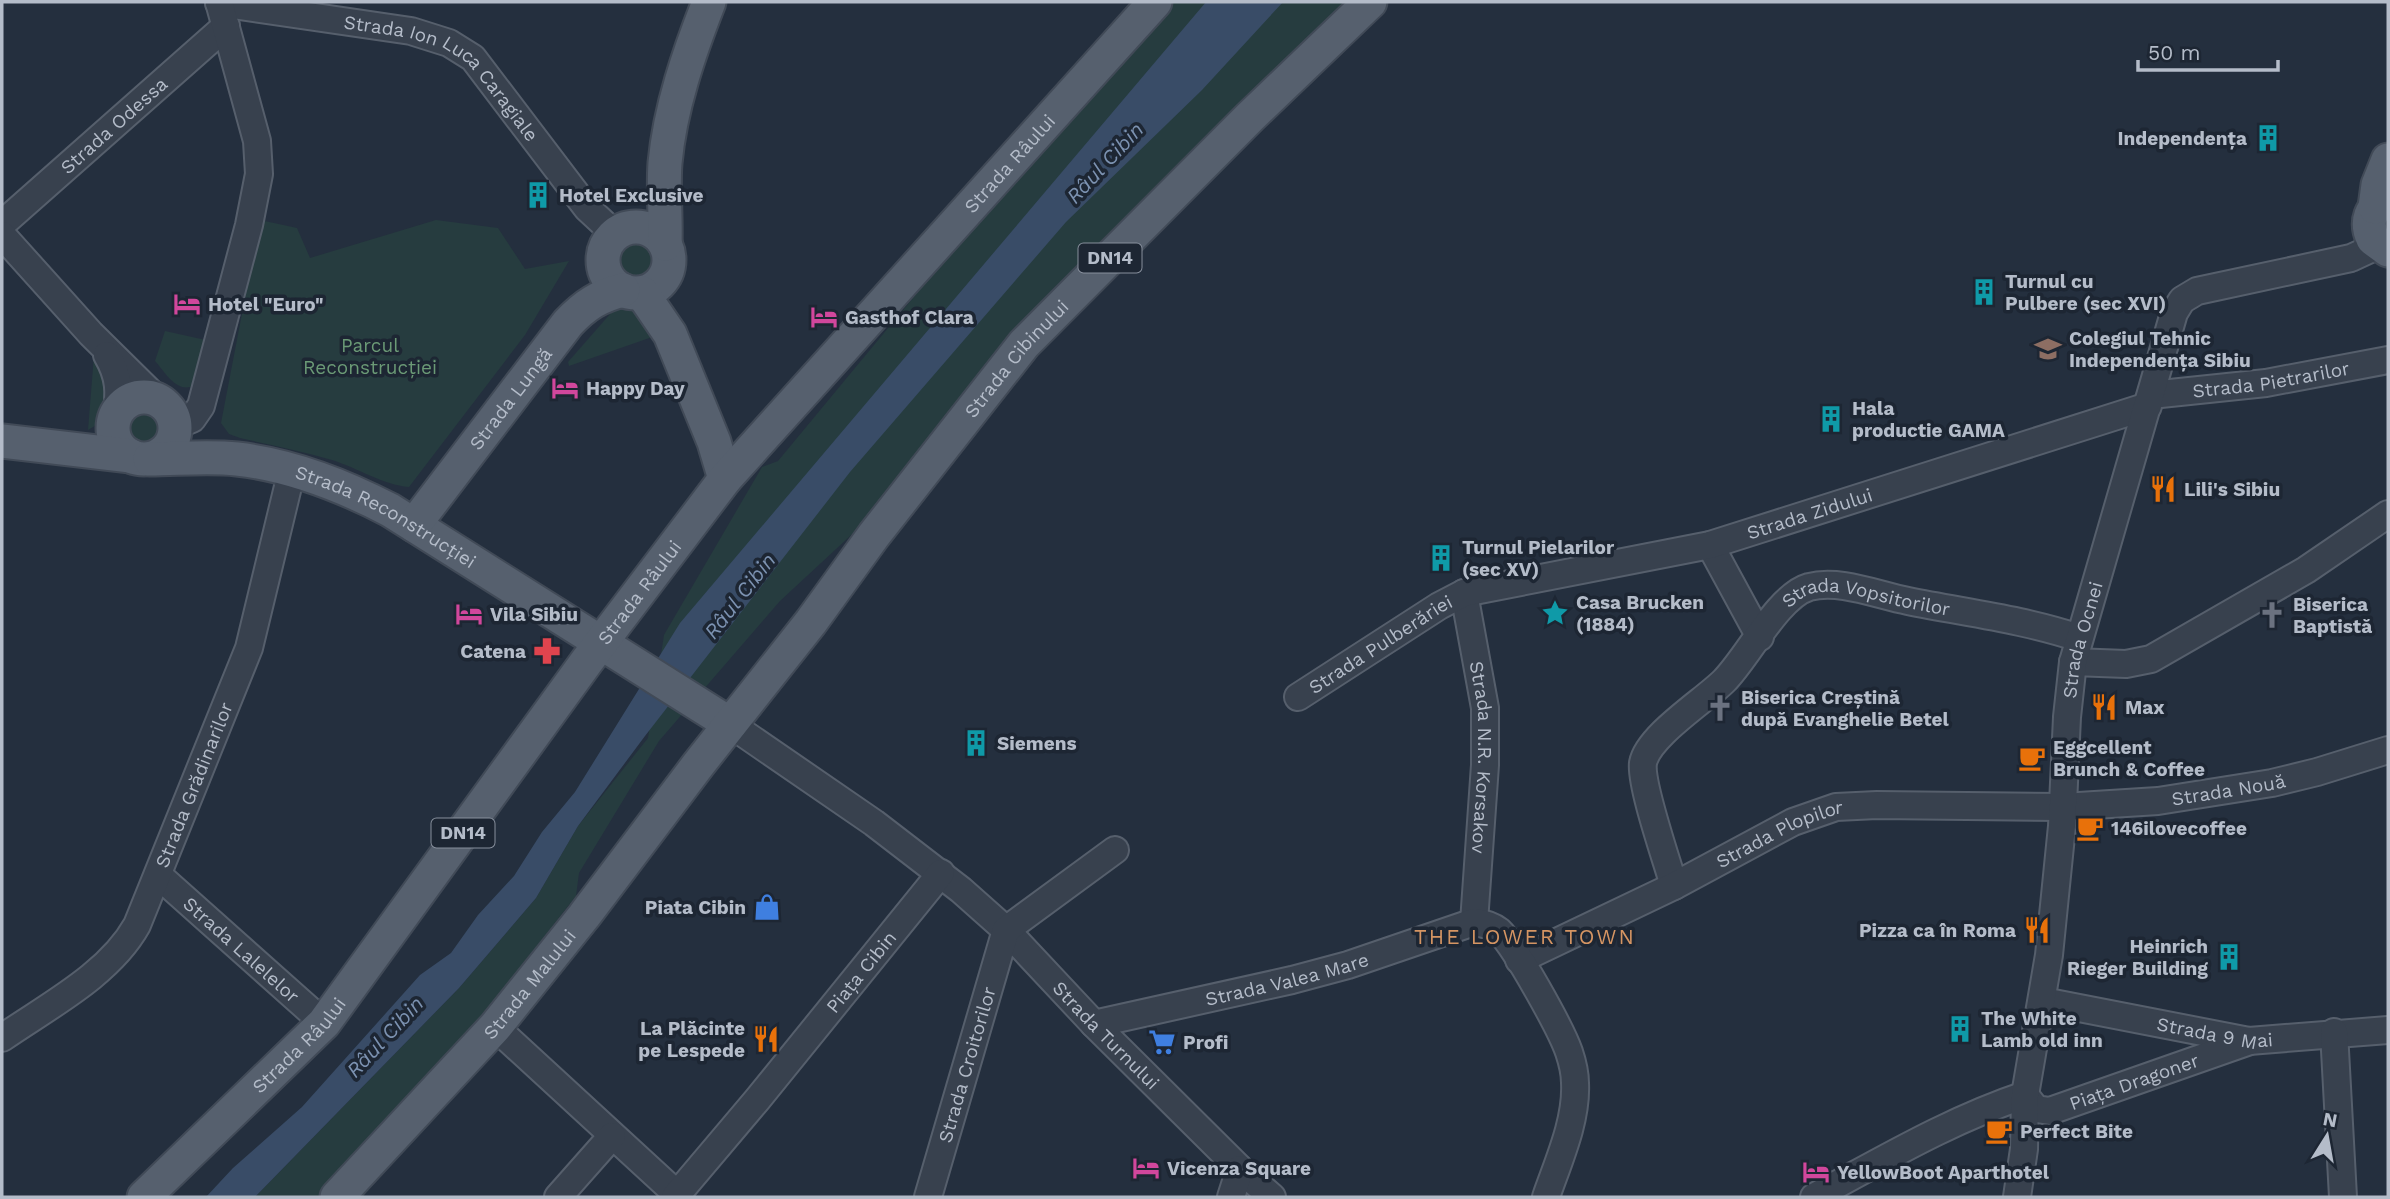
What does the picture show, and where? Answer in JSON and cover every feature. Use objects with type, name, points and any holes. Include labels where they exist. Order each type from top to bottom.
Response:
[{"type":"main road","points":[[709,2],[672,117],[665,165],[667,286],[670,334],[714,442],[725,479]]},
{"type":"main road","name":"Strada Râului","points":[[144,1197],[324,1023],[612,649],[725,479],[1155,2]]},
{"type":"main road","name":"Strada Cibinului","points":[[705,756],[721,719],[752,698],[874,535],[1024,344],[1250,117],[1370,2]]},
{"type":"main road","points":[[2384,248],[2373,239],[2368,223],[2381,203],[2378,185],[2388,160]]},
{"type":"main road","points":[[665,165],[622,230],[605,247],[603,264],[609,280],[632,292],[670,334]]},
{"type":"main road","points":[[622,230],[646,228],[660,237],[667,253]]},
{"type":"main road","name":"Strada Lungă","points":[[414,525],[568,323],[592,301],[604,295],[653,289],[667,273],[667,253]]},
{"type":"main road","points":[[46,445],[89,437],[115,423],[125,404],[131,400],[147,398],[170,417],[234,458]]},
{"type":"main road","points":[[115,423],[118,445],[141,458],[168,449],[170,417]]},
{"type":"main road","name":"Strada Reconstrucției","points":[[2,440],[141,458],[234,458],[292,470],[328,481],[361,495],[414,525],[612,649]]},
{"type":"main road","points":[[612,649],[721,719]]},
{"type":"main road","name":"Strada Malului","points":[[337,1197],[495,1027],[584,916],[705,756]]},
{"type":"street","name":"Strada Ion Luca Caragiale","points":[[222,10],[290,8],[432,36],[462,50],[484,71],[587,208],[622,230]]},
{"type":"street","points":[[2,235],[170,417],[192,419],[197,413],[205,388],[260,174],[257,141],[222,10]]},
{"type":"street","name":"Strada Odessa","points":[[2,224],[222,10]]},
{"type":"street","name":"Strada Ocnei","points":[[2017,1197],[2024,1149],[2025,1095],[2043,1001],[2063,807],[2068,709],[2076,650],[2174,313],[2188,295],[2197,291],[2351,258],[2384,248]]},
{"type":"street","points":[[99,342],[118,378],[120,398],[115,423]]},
{"type":"street","name":"Strada Pietrarilor","points":[[2150,401],[2388,360]]},
{"type":"street","name":"Strada Zidului","points":[[1464,593],[1710,545],[2150,401]]},
{"type":"street","name":"Strada Grădinarilor","points":[[2,1038],[108,963],[127,944],[158,875],[249,648],[292,470]]},
{"type":"street","name":"Strada Vopsitorilor","points":[[1674,886],[1644,777],[1645,755],[1660,735],[1726,679],[1779,609],[1796,593],[1822,585],[1836,586],[1915,603],[1991,615],[2076,650],[2126,664],[2151,659],[2305,570],[2388,514]]},
{"type":"street","points":[[1710,545],[1760,637]]},
{"type":"street","name":"Strada Pulberăriei","points":[[1298,697],[1439,606],[1464,593]]},
{"type":"street","name":"Strada N.R. Korsakov","points":[[1464,593],[1485,708],[1485,765],[1474,922]]},
{"type":"street","points":[[721,719],[874,823],[941,873]]},
{"type":"street","name":"Strada Nouă","points":[[2063,807],[2158,801],[2222,792],[2317,772],[2388,750]]},
{"type":"street","name":"Strada Plopilor","points":[[1519,960],[1674,886],[1793,822],[1836,807],[2063,807]]},
{"type":"street","points":[[1006,930],[1115,850]]},
{"type":"street","name":"Strada Turnului","points":[[941,873],[1006,930],[1094,1024],[1272,1197]]},
{"type":"street","name":"Piața Cibin","points":[[495,1027],[677,1196],[941,873]]},
{"type":"street","name":"Strada Lalelelor","points":[[158,875],[324,1023]]},
{"type":"street","points":[[1474,922],[1485,924],[1499,932],[1519,960],[1569,1050],[1575,1084],[1570,1121],[1546,1197]]},
{"type":"street","name":"Strada Valea Mare","points":[[1094,1024],[1348,965],[1474,922]]},
{"type":"street","name":"Strada Croitorilor","points":[[928,1197],[1006,930]]},
{"type":"street","name":"Strada 9 Mai","points":[[2043,1001],[2249,1041],[2334,1032],[2388,1030]]},
{"type":"street","points":[[2334,1032],[2343,1197]]},
{"type":"street","name":"Piața Dragoner","points":[[2025,1095],[2032,1107],[2050,1111],[2249,1041]]},
{"type":"street","points":[[1814,1197],[1925,1137],[2025,1095]]},
{"type":"street","points":[[558,1197],[612,1136]]},
{"type":"street","points":[[1231,1197],[1240,1168]]},
{"type":"green space","points":[[1167,2],[1370,2],[863,524],[780,601],[659,741],[579,873],[576,896],[347,1188],[337,1197],[255,1197],[459,988],[536,898],[578,826],[648,738],[664,635],[762,467],[778,461],[1009,182]]},
{"type":"green space","name":"Parcul Reconstrucției","points":[[260,220],[297,228],[310,258],[436,220],[498,228],[525,269],[569,261],[525,335],[409,487],[399,486],[332,460],[240,438],[229,434],[221,423]]},
{"type":"green space","points":[[632,240],[646,246],[652,260],[646,274],[632,280],[618,274],[612,260],[618,246]]},
{"type":"green space","points":[[636,302],[658,335],[569,366],[568,362],[618,305]]},
{"type":"green space","points":[[165,331],[210,341],[193,386],[181,387],[176,384],[155,361]]},
{"type":"green space","points":[[94,355],[105,369],[108,409],[98,424],[88,430]]},
{"type":"green space","points":[[141,410],[153,415],[158,427],[153,439],[141,444],[129,439],[124,427],[129,415]]},
{"type":"water","name":"Râul Cibin","points":[[1206,2],[1283,2],[1202,90],[1066,222],[850,472],[578,826],[536,898],[459,988],[255,1197],[206,1197],[233,1168],[302,1107],[420,975],[451,953],[478,915],[514,876],[542,832],[575,792],[680,623]]},
{"type":"place","name":"Independența","points":[[2268,138]]},
{"type":"place","name":"Hotel Exclusive","points":[[538,195]]},
{"type":"place","name":"Turnul cu Pulbere (sec XVI)","points":[[1984,292]]},
{"type":"place","name":"Hotel \"Euro\"","points":[[187,304]]},
{"type":"place","name":"Gasthof Clara","points":[[824,317]]},
{"type":"place","name":"Colegiul Tehnic Independența Sibiu","points":[[2048,349]]},
{"type":"place","name":"Happy Day","points":[[565,388]]},
{"type":"place","name":"Hala productie GAMA","points":[[1831,419]]},
{"type":"place","name":"Lili's Sibiu","points":[[2163,489]]},
{"type":"place","name":"Turnul Pielarilor (sec XV)","points":[[1441,558]]},
{"type":"place","name":"Casa Brucken (1884)","points":[[1555,613]]},
{"type":"place","name":"Vila Sibiu","points":[[469,614]]},
{"type":"place","name":"Biserica Baptistă","points":[[2272,615]]},
{"type":"place","name":"Catena","points":[[547,651]]},
{"type":"place","name":"Max","points":[[2104,707]]},
{"type":"place","name":"Biserica Creștină după Evanghelie Betel","points":[[1720,708]]},
{"type":"place","name":"Siemens","points":[[976,743]]},
{"type":"place","name":"Eggcellent Brunch & Coffee","points":[[2032,758]]},
{"type":"place","name":"146ilovecoffee","points":[[2090,828]]},
{"type":"place","name":"Piata Cibin","points":[[767,907]]},
{"type":"place","name":"Pizza ca în Roma","points":[[2037,930]]},
{"type":"place","name":"Heinrich Rieger Building","points":[[2229,957]]},
{"type":"place","name":"The White Lamb old inn","points":[[1960,1029]]},
{"type":"place","name":"La Plăcinte pe Lespede","points":[[766,1039]]},
{"type":"place","name":"Profi","points":[[1162,1042]]},
{"type":"place","name":"Perfect Bite","points":[[1999,1131]]},
{"type":"place","name":"Vicenza Square","points":[[1146,1168]]},
{"type":"place","name":"YellowBoot Aparthotel","points":[[1816,1172]]},
{"type":"district","name":"THE LOWER TOWN","points":[[1525,937]]}]
